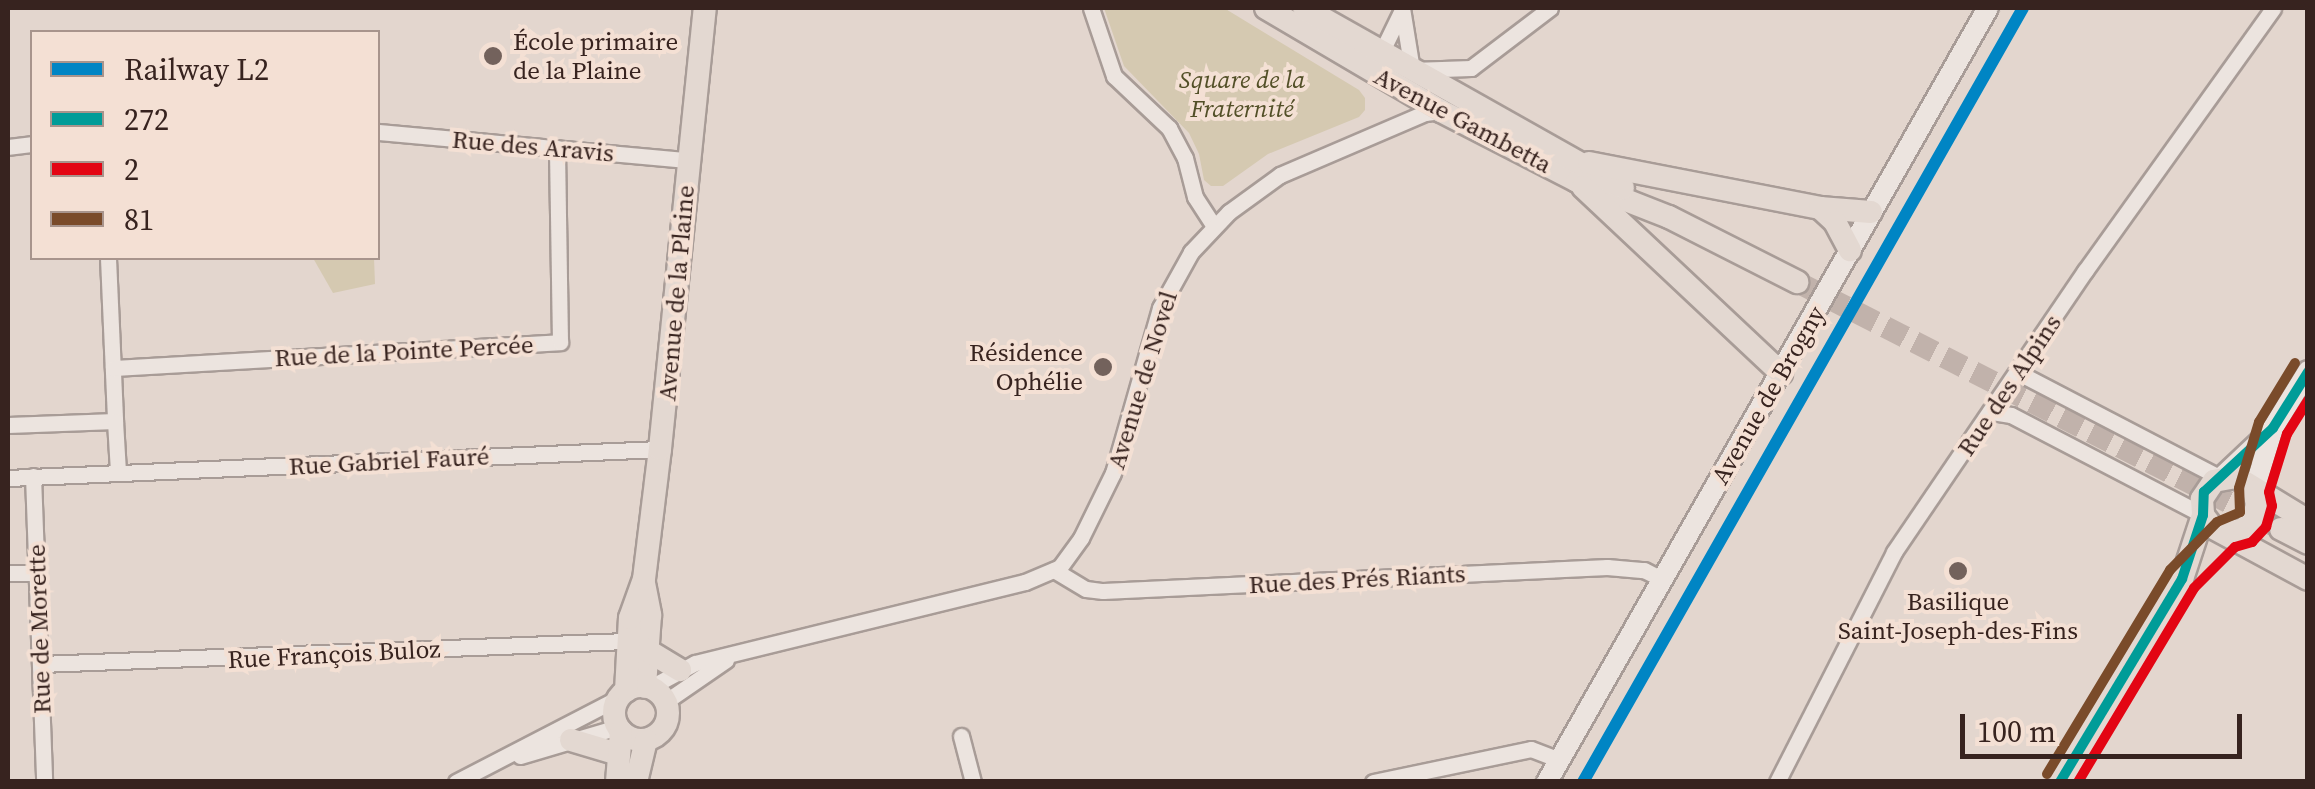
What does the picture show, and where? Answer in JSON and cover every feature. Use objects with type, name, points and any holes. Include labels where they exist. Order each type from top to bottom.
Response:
[{"type":"main road","name":"Avenue de la Plaine","points":[[619,737],[614,712],[641,693],[636,645],[705,8]]},
{"type":"main road","name":"Avenue Gambetta","points":[[1266,8],[1440,111],[1580,172],[1797,282]]},
{"type":"main road","name":"Avenue Gambetta","points":[[1304,8],[1477,105],[1580,172]]},
{"type":"main road","name":"Avenue de Brogny","points":[[1546,782],[1988,8]]},
{"type":"main road","points":[[1580,172],[1614,165],[1820,208],[1871,212]]},
{"type":"main road","points":[[1580,172],[1780,372]]},
{"type":"main road","points":[[1820,208],[1835,222],[1850,250]]},
{"type":"main road","points":[[2060,782],[2182,579],[2227,532],[2244,529],[2254,520],[2258,505],[2254,490],[2273,428],[2308,371]]},
{"type":"main road","points":[[2182,579],[2203,515],[2204,492],[2273,428]]},
{"type":"main road","points":[[2221,478],[2236,478],[2308,521]]},
{"type":"main road","points":[[2203,515],[2212,527],[2308,579]]},
{"type":"main road","points":[[2281,529],[2308,544]]},
{"type":"main road","points":[[636,645],[680,670]]},
{"type":"main road","points":[[636,782],[646,740],[665,726],[641,693]]},
{"type":"main road","points":[[617,782],[619,737]]},
{"type":"main road","points":[[571,740],[646,740]]},
{"type":"street","points":[[1090,8],[1114,76],[1169,128],[1184,158],[1195,197],[1214,226]]},
{"type":"street","points":[[1382,53],[1402,8]]},
{"type":"street","points":[[1402,8],[1412,70],[1424,66],[1471,68],[1550,8]]},
{"type":"street","name":"Rue des Alpins","points":[[1778,782],[1883,570],[2273,8]]},
{"type":"street","points":[[1471,68],[1477,105]]},
{"type":"street","name":"Avenue de Novel","points":[[1054,570],[1082,538],[1113,473],[1168,292],[1191,252],[1214,226],[1280,175],[1425,113],[1440,111]]},
{"type":"street","name":"Rue des Aravis","points":[[380,132],[688,160]]},
{"type":"street","name":"Rue de la Pointe Percée","points":[[113,368],[560,342],[557,148]]},
{"type":"street","points":[[8,478],[118,472],[108,260]]},
{"type":"street","points":[[2017,372],[2221,478]]},
{"type":"street","points":[[1992,412],[2011,415],[2203,515]]},
{"type":"street","points":[[8,426],[114,421]]},
{"type":"street","name":"Rue Gabriel Fauré","points":[[118,472],[660,449]]},
{"type":"street","name":"Rue de Morette","points":[[33,476],[44,782]]},
{"type":"street","name":"Rue des Prés Riants","points":[[1054,570],[1086,588],[1103,591],[1606,566],[1644,570],[1662,579]]},
{"type":"street","points":[[641,693],[680,670],[1025,582],[1054,570]]},
{"type":"street","points":[[8,573],[38,572]]},
{"type":"street","name":"Rue François Buloz","points":[[41,664],[636,645]]},
{"type":"street","points":[[456,782],[641,693],[729,657]]},
{"type":"street","points":[[961,736],[974,782]]},
{"type":"street","points":[[492,765],[571,740]]},
{"type":"street","points":[[1373,782],[1530,749],[1559,760]]},
{"type":"green space","name":"Square de la Fraternité","points":[[1104,8],[1224,8],[1359,90],[1365,98],[1365,110],[1359,117],[1268,154],[1223,186],[1211,186],[1204,180],[1199,154],[1189,133],[1124,66]]},
{"type":"green space","points":[[314,260],[374,260],[375,284],[333,293]]},
{"type":"tunnel","points":[[1797,282],[2281,529]]},
{"type":"rail line","name":"L2","points":[[1583,782],[2023,8]]},
{"type":"transit line","name":"81","points":[[2047,774],[2170,570],[2217,522],[2240,512],[2239,488],[2259,422],[2295,363]]},
{"type":"transit line","name":"272","points":[[2060,782],[2182,579],[2203,515],[2204,492],[2273,428],[2308,372]]},
{"type":"transit line","name":"2","points":[[2078,782],[2194,588],[2235,547],[2252,542],[2266,527],[2272,506],[2269,492],[2287,434],[2308,400]]},
{"type":"place","name":"École primaire de la Plaine","points":[[493,56]]},
{"type":"place","name":"Résidence Ophélie","points":[[1103,367]]},
{"type":"place","name":"Basilique Saint-Joseph-des-Fins","points":[[1958,571]]}]
